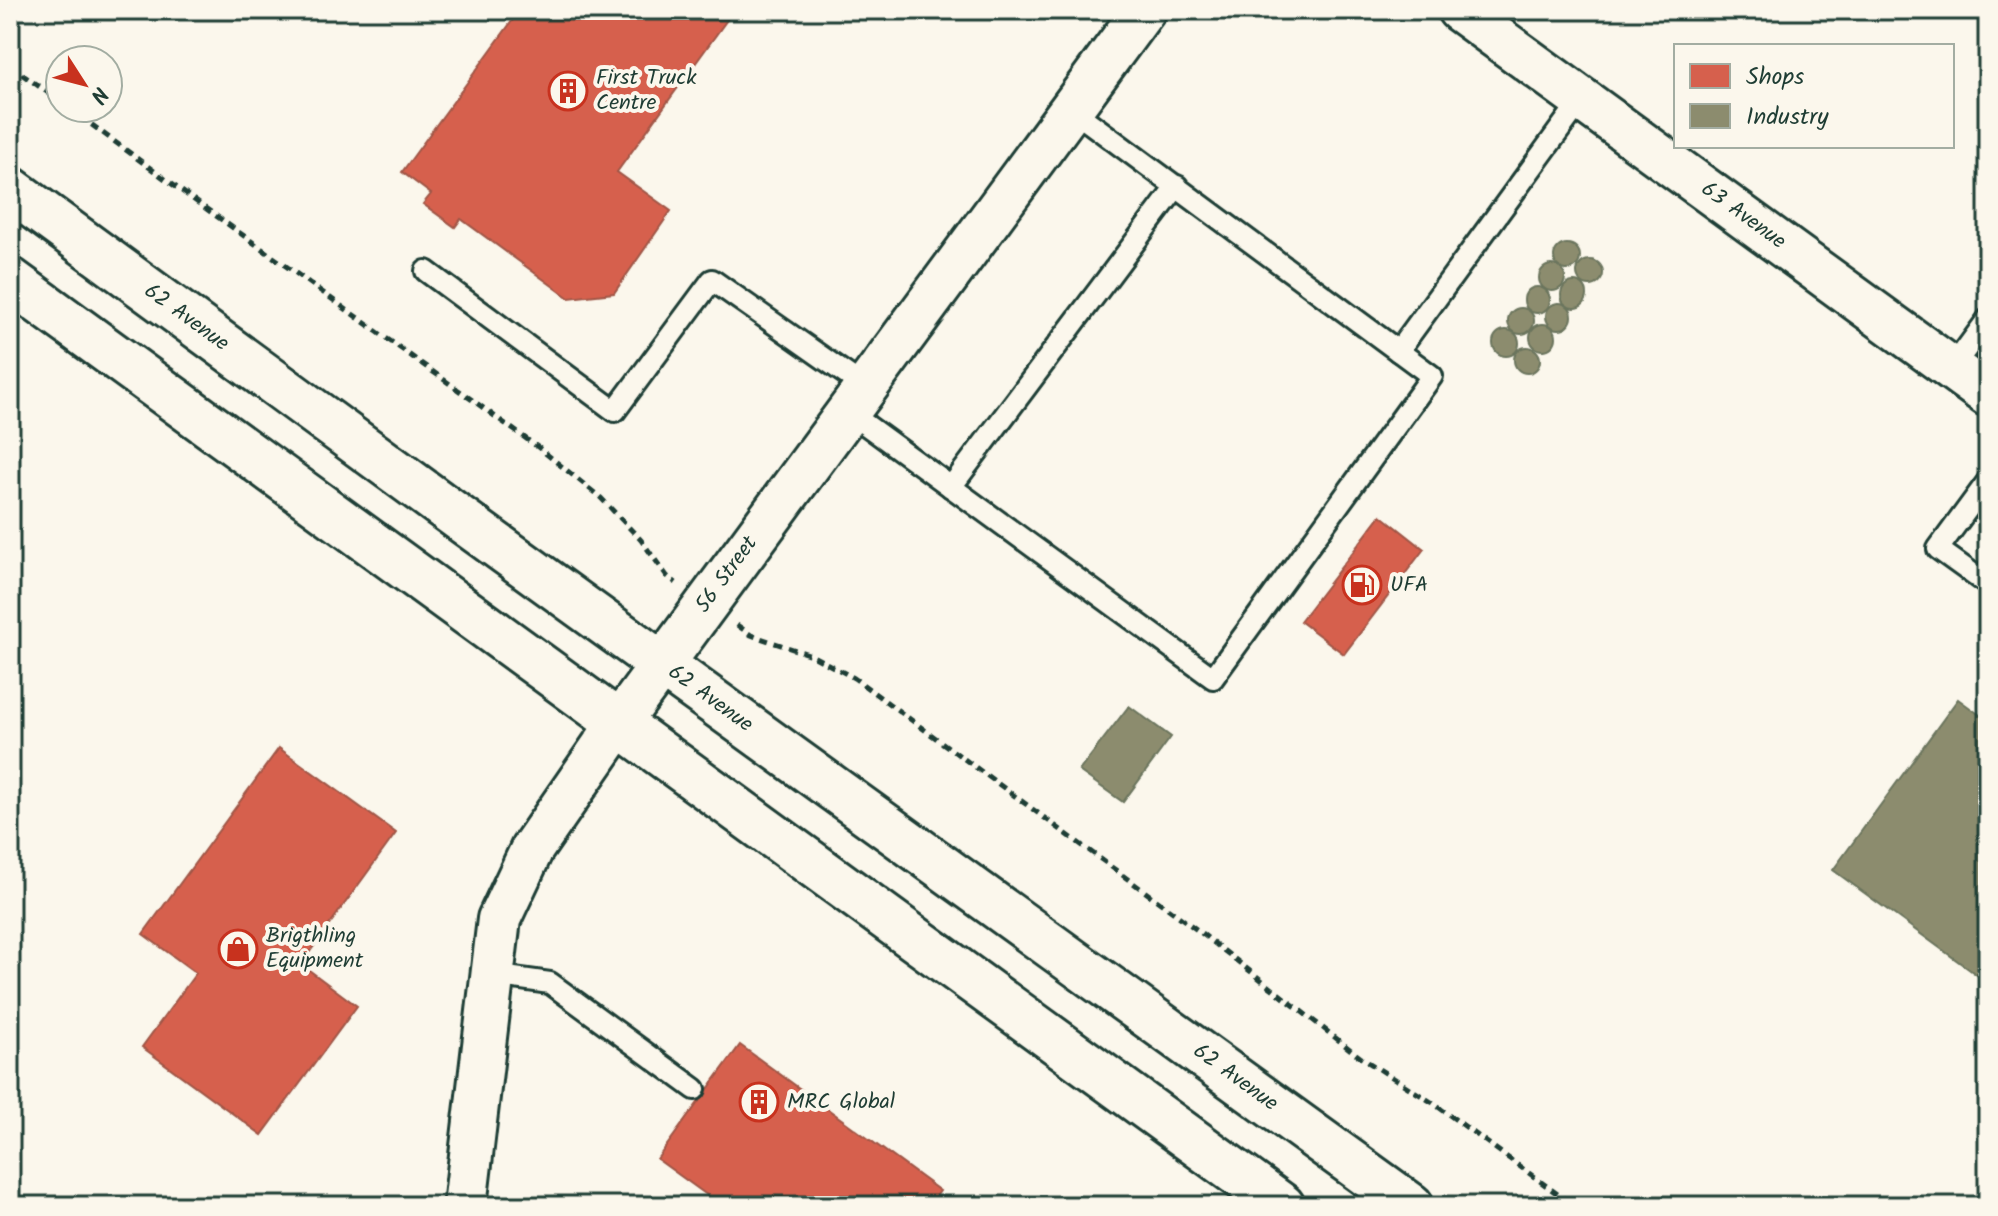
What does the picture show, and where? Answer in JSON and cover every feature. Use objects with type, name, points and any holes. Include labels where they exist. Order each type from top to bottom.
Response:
[{"type":"main road","name":"62 Avenue","points":[[10,189],[1411,1206]]},
{"type":"main road","points":[[10,280],[1282,1206]]},
{"type":"street","name":"56 Street","points":[[465,1206],[499,919],[532,849],[662,664],[1144,10]]},
{"type":"street","name":"63 Avenue","points":[[1459,10],[1988,395]]},
{"type":"lane","points":[[1398,351],[1582,99]]},
{"type":"lane","points":[[426,271],[615,411],[712,280],[856,400],[951,487],[1213,678],[1432,376],[1071,109]]},
{"type":"lane","points":[[951,487],[1177,186]]},
{"type":"lane","points":[[1952,368],[1988,319]]},
{"type":"lane","points":[[1988,481],[1938,549],[1988,585]]},
{"type":"lane","points":[[492,975],[550,983],[695,1089]]},
{"type":"path","points":[[10,66],[44,90]]},
{"type":"path","points":[[91,124],[539,448],[601,498],[641,540],[667,576]]},
{"type":"path","points":[[751,635],[811,655],[854,678],[1200,932],[1360,1057],[1433,1103],[1574,1206]]},
{"type":"building: Shops","name":"First Truck Centre","points":[[520,10],[734,10],[617,172],[671,211],[614,293],[569,298],[461,219],[455,227],[423,204],[431,194],[402,172]]},
{"type":"building: Shops","name":"UFA","points":[[1381,515],[1424,549],[1344,654],[1300,621]]},
{"type":"building: Shops","name":"Brigthling Equipment","points":[[279,748],[396,833],[301,964],[357,1006],[262,1135],[142,1047],[196,973],[143,934]]},
{"type":"building: Shops","name":"MRC Global","points":[[740,1045],[940,1191],[929,1206],[722,1206],[657,1159]]},
{"type":"building: Industry","points":[[1567,244],[1576,248],[1580,257],[1576,266],[1567,270],[1558,266],[1554,257],[1558,248]]},
{"type":"building: Industry","points":[[1590,260],[1599,264],[1603,273],[1599,282],[1590,286],[1581,282],[1577,273],[1581,264]]},
{"type":"building: Industry","points":[[1552,265],[1561,269],[1565,278],[1561,287],[1552,291],[1543,287],[1539,278],[1543,269]]},
{"type":"building: Industry","points":[[1574,282],[1583,286],[1587,295],[1583,304],[1574,308],[1565,304],[1561,295],[1565,286]]},
{"type":"building: Industry","points":[[1537,287],[1546,291],[1550,300],[1546,309],[1537,313],[1528,309],[1524,300],[1528,291]]},
{"type":"building: Industry","points":[[1559,303],[1568,307],[1572,316],[1568,325],[1559,329],[1550,325],[1546,316],[1550,307]]},
{"type":"building: Industry","points":[[1521,308],[1530,312],[1534,321],[1530,330],[1521,334],[1512,330],[1508,321],[1512,312]]},
{"type":"building: Industry","points":[[1543,324],[1552,328],[1556,337],[1552,346],[1543,350],[1534,346],[1530,337],[1534,328]]},
{"type":"building: Industry","points":[[1506,330],[1515,334],[1519,343],[1515,352],[1506,356],[1497,352],[1493,343],[1497,334]]},
{"type":"building: Industry","points":[[1527,347],[1536,351],[1540,360],[1536,369],[1527,373],[1518,369],[1514,360],[1518,351]]},
{"type":"building: Industry","points":[[1958,699],[1988,721],[1988,983],[1833,870]]},
{"type":"building: Industry","points":[[1129,706],[1171,737],[1123,802],[1079,771]]},
{"type":"place","name":"First Truck Centre","points":[[568,91]]},
{"type":"place","name":"UFA","points":[[1362,585]]},
{"type":"place","name":"Brigthling Equipment","points":[[238,949]]},
{"type":"place","name":"MRC Global","points":[[759,1102]]}]
